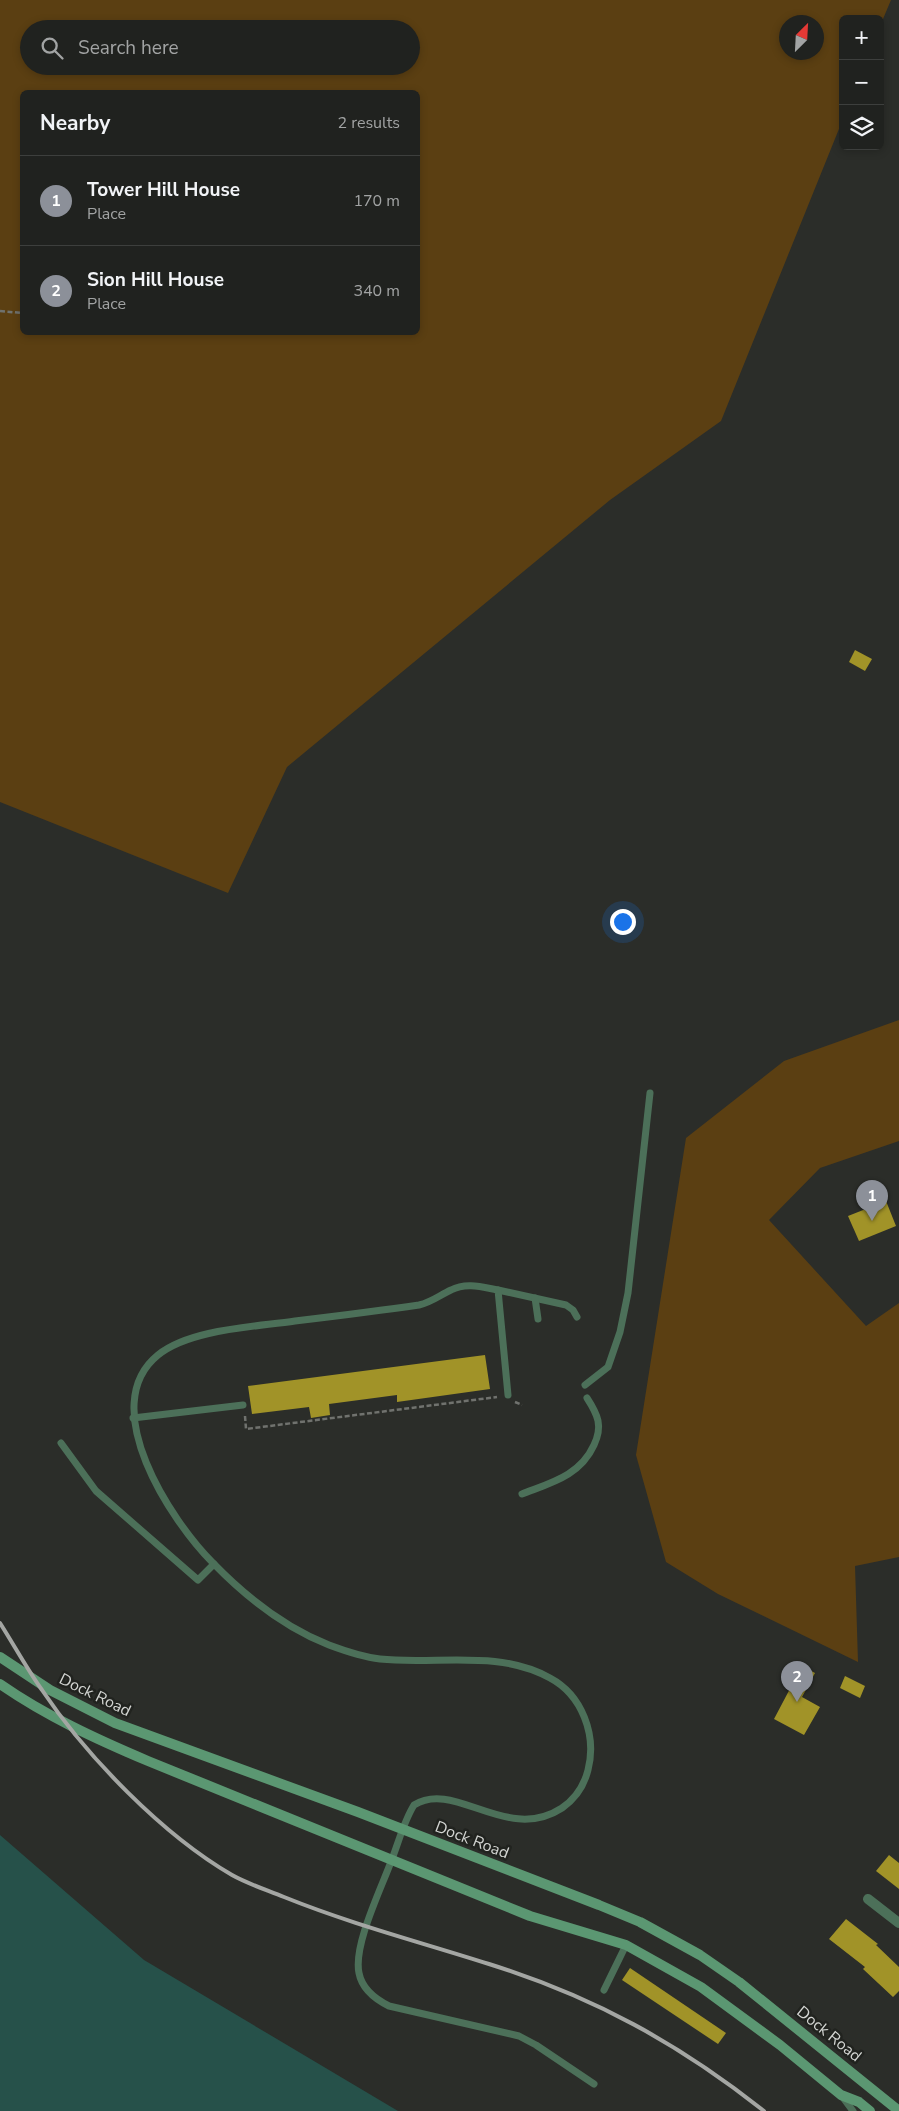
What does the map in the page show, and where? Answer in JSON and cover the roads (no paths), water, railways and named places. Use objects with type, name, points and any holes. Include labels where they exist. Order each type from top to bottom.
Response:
[{"type":"main road","name":"Dock Road","points":[[0,1658],[50,1690],[115,1723],[286,1785],[640,1922],[700,1955],[739,1982],[899,2111]]},
{"type":"main road","points":[[0,1684],[54,1718],[104,1743],[530,1916],[626,1945],[701,1986],[841,2095],[860,2102],[870,2111]]},
{"type":"street","points":[[868,1899],[899,1923]]},
{"type":"lane","points":[[585,1385],[608,1367],[620,1332],[628,1293],[650,1093]]},
{"type":"lane","points":[[577,1317],[573,1310],[566,1305],[498,1290],[462,1286],[450,1290],[432,1301],[419,1305],[205,1334],[183,1340],[159,1354],[144,1371],[136,1392],[134,1418],[143,1451],[160,1490],[183,1528],[214,1564],[278,1617],[295,1628],[330,1645],[379,1659],[484,1661],[525,1667],[544,1674],[561,1684],[577,1702],[586,1724],[590,1756],[584,1782],[567,1805],[535,1820],[506,1819],[450,1801],[426,1799],[414,1805],[377,1897],[360,1949],[358,1974],[366,1990],[377,2000],[389,2006],[519,2036],[536,2044],[594,2084]]},
{"type":"lane","points":[[498,1290],[508,1395]]},
{"type":"lane","points":[[535,1298],[538,1319]]},
{"type":"lane","points":[[522,1494],[566,1476],[585,1462],[597,1439],[599,1427],[598,1416],[587,1398]]},
{"type":"lane","points":[[134,1418],[243,1404]]},
{"type":"lane","points":[[62,1443],[96,1491],[198,1580],[214,1564]]},
{"type":"lane","points":[[604,1990],[626,1945]]},
{"type":"lane","points":[[841,2095],[853,2111]]},
{"type":"water","points":[[0,1835],[144,1960],[398,2111],[0,2111]]},
{"type":"railway","points":[[0,1623],[36,1682],[60,1716],[104,1767],[153,1817],[180,1839],[232,1875],[309,1907],[489,1964],[564,1991],[634,2024],[667,2043],[700,2064],[764,2111]]},
{"type":"place","name":"Tower Hill House","points":[[872,1221]]},
{"type":"place","name":"Sion Hill House","points":[[797,1702]]}]
